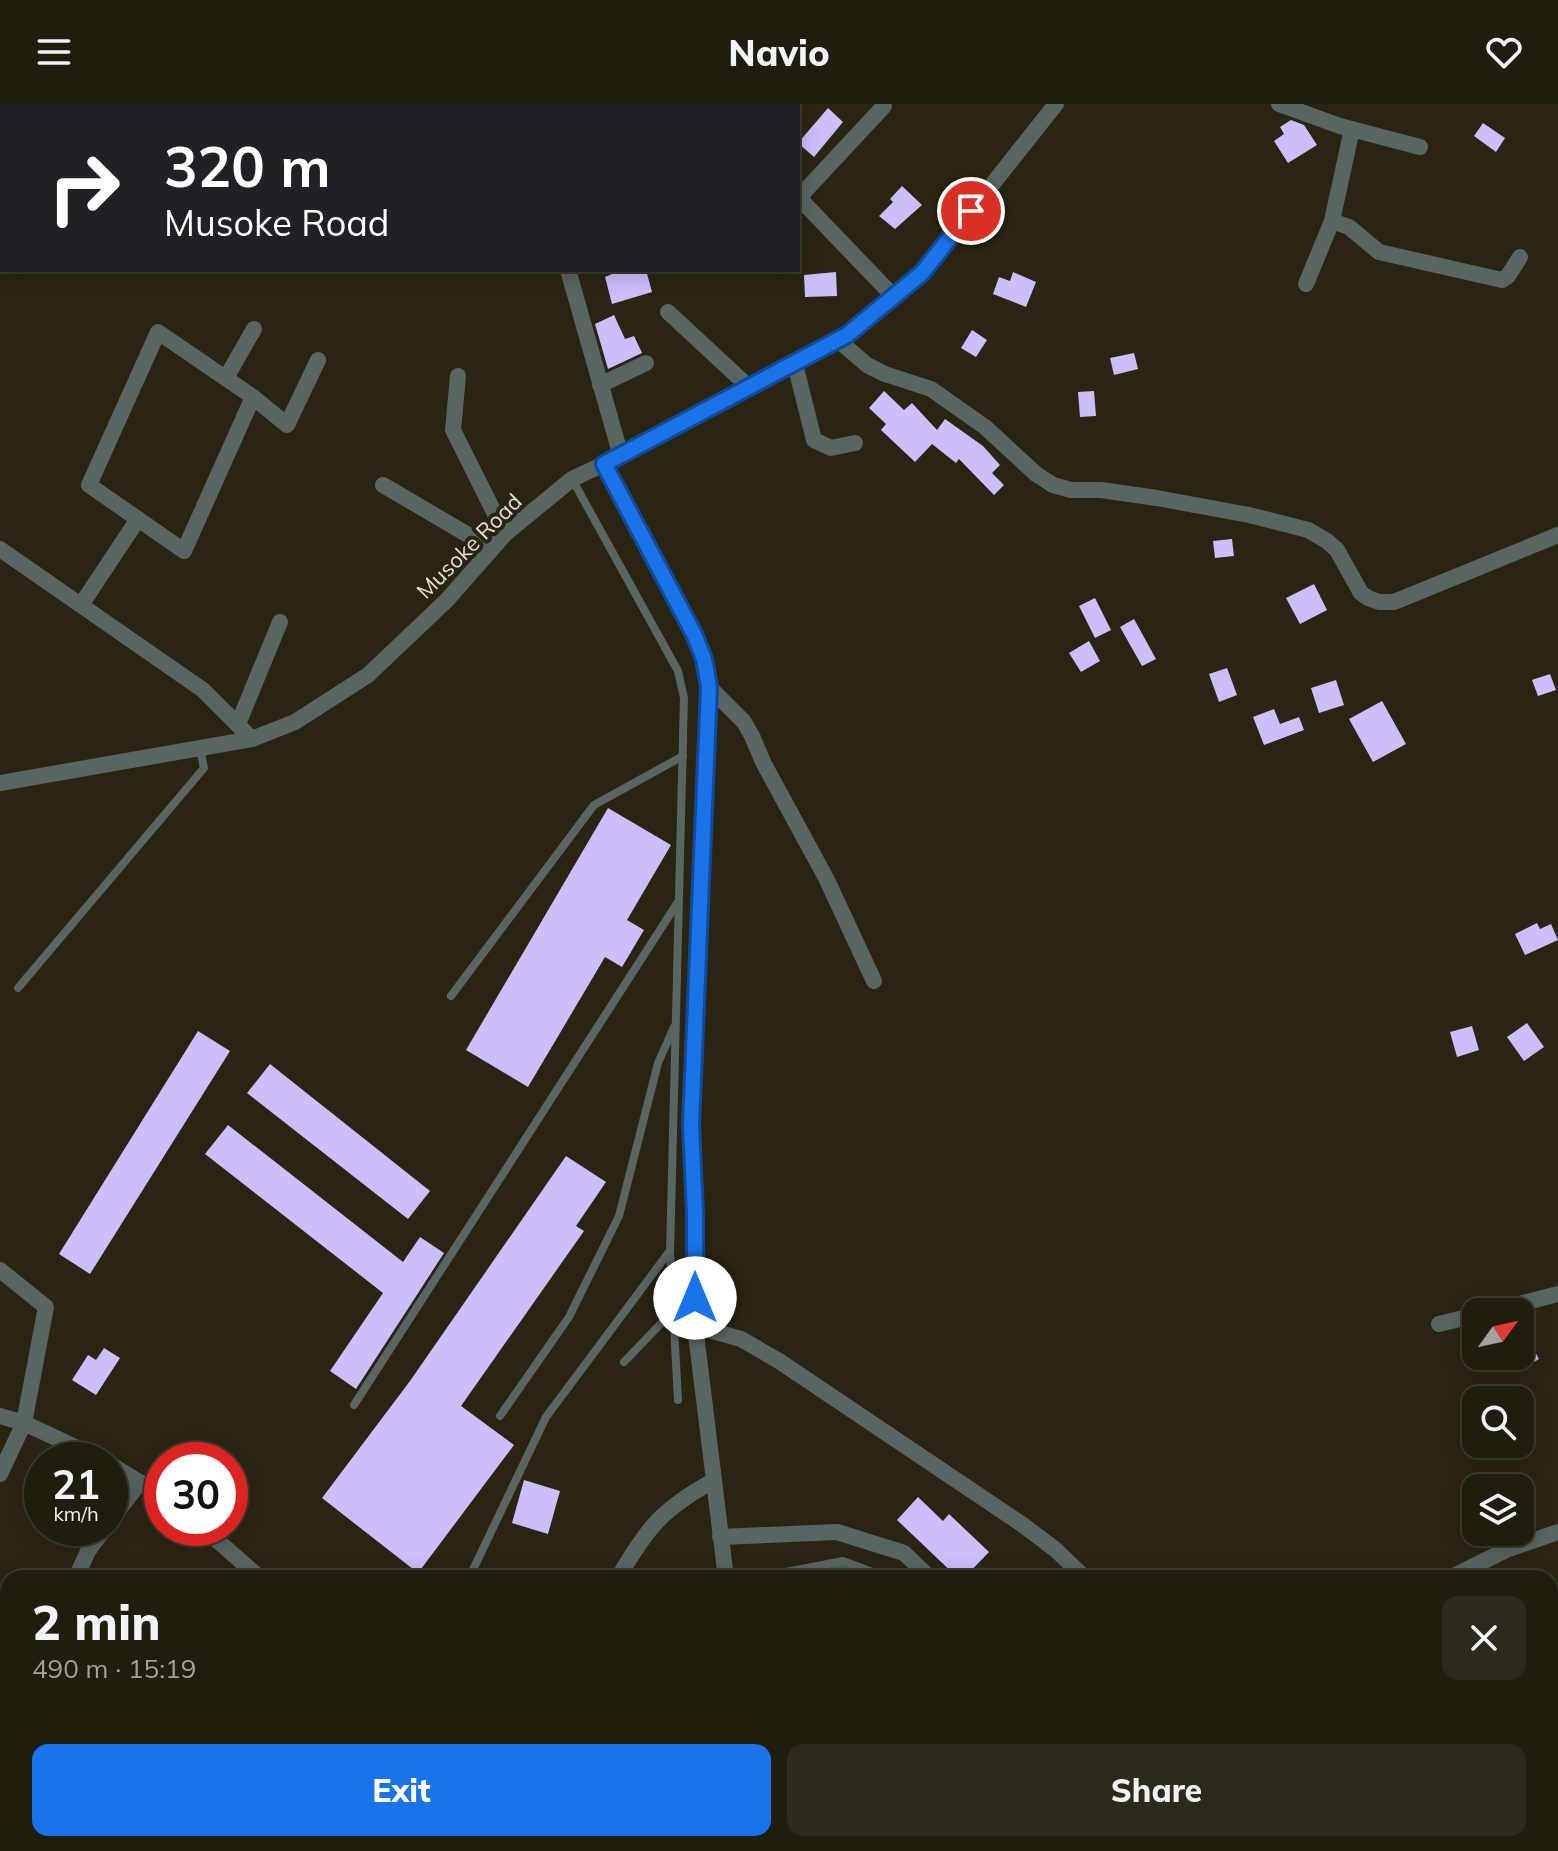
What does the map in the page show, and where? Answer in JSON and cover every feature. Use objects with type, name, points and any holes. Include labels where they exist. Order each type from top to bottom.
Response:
[{"type":"street","name":"Musoke Road","points":[[0,783],[252,739],[295,722],[368,675],[447,600],[505,534],[572,479],[838,340],[894,297],[922,273],[1056,104]]},
{"type":"street","points":[[1279,104],[1352,129],[1420,147]]},
{"type":"street","points":[[884,106],[804,192],[801,200],[894,297]]},
{"type":"street","points":[[1306,284],[1332,221],[1352,129]]},
{"type":"street","points":[[1332,221],[1349,227],[1379,252],[1502,280],[1520,257]]},
{"type":"street","points":[[569,272],[621,456]]},
{"type":"street","points":[[668,312],[750,388]]},
{"type":"street","points":[[226,378],[254,329]]},
{"type":"street","points":[[253,397],[184,551],[89,485],[158,332],[253,397],[287,425],[318,360]]},
{"type":"street","points":[[838,340],[867,365],[931,389],[985,427],[1036,474],[1053,485],[1071,490],[1101,490],[1157,498],[1249,515],[1308,530],[1337,550],[1361,593],[1379,602],[1394,602],[1558,535]]},
{"type":"street","points":[[600,385],[646,363]]},
{"type":"street","points":[[795,364],[814,440],[831,448],[855,443]]},
{"type":"street","points":[[458,376],[453,430],[505,534]]},
{"type":"street","points":[[604,464],[694,634],[704,659],[709,687],[691,1125],[695,1326],[725,1570]]},
{"type":"street","points":[[383,485],[475,539],[489,552]]},
{"type":"street","points":[[81,605],[138,519]]},
{"type":"street","points":[[0,549],[203,690],[252,739]]},
{"type":"street","points":[[238,724],[280,622]]},
{"type":"street","points":[[709,687],[744,722],[752,736],[826,878],[874,981]]},
{"type":"street","points":[[0,1270],[46,1307],[24,1423],[0,1474]]},
{"type":"street","points":[[1534,1300],[1558,1294]]},
{"type":"street","points":[[1439,1324],[1462,1318]]},
{"type":"street","points":[[695,1326],[741,1339],[779,1361],[1012,1517],[1077,1570]]},
{"type":"street","points":[[0,1416],[24,1423],[65,1442]]},
{"type":"street","points":[[128,1475],[144,1485]]},
{"type":"street","points":[[623,1570],[655,1521],[677,1501],[713,1481]]},
{"type":"street","points":[[128,1498],[140,1482]]},
{"type":"street","points":[[720,1537],[837,1532],[904,1553],[922,1570]]},
{"type":"street","points":[[1466,1570],[1506,1550],[1558,1532]]},
{"type":"street","points":[[80,1570],[92,1546]]},
{"type":"street","points":[[224,1546],[251,1570]]},
{"type":"lane","points":[[572,479],[678,671],[684,698],[670,1252],[678,1400]]},
{"type":"lane","points":[[18,988],[204,768],[200,749]]},
{"type":"lane","points":[[451,996],[594,805],[683,756]]},
{"type":"lane","points":[[354,1405],[680,899]]},
{"type":"lane","points":[[500,1416],[569,1317],[619,1216],[658,1063],[676,1022]]},
{"type":"lane","points":[[473,1570],[546,1417],[670,1252]]},
{"type":"lane","points":[[624,1362],[673,1311]]},
{"type":"lane","points":[[796,1570],[843,1561],[867,1570]]},
{"type":"green space","points":[[843,1561],[867,1570],[796,1570]]},
{"type":"building","points":[[828,108],[843,122],[814,157],[800,145],[800,141]]},
{"type":"building","points":[[1291,120],[1304,125],[1317,145],[1288,163],[1274,141],[1284,134],[1280,127]]},
{"type":"building","points":[[1483,123],[1505,138],[1496,152],[1474,136]]},
{"type":"building","points":[[902,186],[922,205],[895,229],[879,216],[893,202],[890,199]]},
{"type":"building","points":[[616,272],[647,272],[652,292],[612,304],[605,277]]},
{"type":"building","points":[[836,272],[837,296],[805,297],[804,275]]},
{"type":"building","points":[[1013,272],[1036,282],[1026,307],[993,294],[999,277],[1010,281]]},
{"type":"building","points":[[614,315],[625,339],[634,336],[642,353],[608,369],[595,324]]},
{"type":"building","points":[[972,330],[987,340],[976,357],[961,348]]},
{"type":"building","points":[[1134,353],[1138,369],[1114,375],[1110,358]]},
{"type":"building","points":[[884,391],[904,410],[912,403],[937,430],[945,419],[983,446],[1000,465],[992,473],[1004,485],[994,495],[959,459],[956,463],[932,444],[915,462],[881,430],[886,424],[869,408]]},
{"type":"building","points":[[1094,391],[1096,416],[1080,417],[1078,392]]},
{"type":"building","points":[[1232,539],[1234,556],[1215,558],[1213,541]]},
{"type":"building","points":[[1314,584],[1327,610],[1300,624],[1286,598]]},
{"type":"building","points":[[1095,598],[1111,630],[1095,638],[1079,606]]},
{"type":"building","points":[[1134,619],[1156,659],[1142,666],[1120,627]]},
{"type":"building","points":[[1089,641],[1100,661],[1081,672],[1069,653]]},
{"type":"building","points":[[1227,668],[1237,695],[1219,702],[1209,674]]},
{"type":"building","points":[[1550,674],[1556,690],[1538,696],[1532,680]]},
{"type":"building","points":[[1336,680],[1344,705],[1319,713],[1311,688]]},
{"type":"building","points":[[1382,701],[1406,744],[1373,762],[1349,719]]},
{"type":"building","points":[[1274,709],[1280,724],[1299,717],[1304,730],[1264,745],[1253,717]]},
{"type":"building","points":[[608,808],[671,845],[627,920],[644,930],[622,967],[605,957],[528,1087],[466,1050]]},
{"type":"building","points":[[1537,923],[1540,929],[1551,924],[1558,940],[1525,955],[1515,934]]},
{"type":"building","points":[[1527,1023],[1544,1047],[1524,1061],[1507,1037]]},
{"type":"building","points":[[1472,1026],[1479,1050],[1457,1057],[1450,1032]]},
{"type":"building","points":[[198,1031],[230,1051],[90,1274],[59,1254]]},
{"type":"building","points":[[270,1064],[430,1191],[408,1219],[247,1093]]},
{"type":"building","points":[[228,1125],[403,1262],[420,1237],[444,1253],[356,1389],[330,1371],[383,1293],[205,1154]]},
{"type":"building","points":[[566,1156],[606,1182],[576,1226],[584,1231],[461,1406],[514,1445],[420,1570],[414,1570],[322,1498],[410,1381]]},
{"type":"building","points":[[104,1348],[120,1358],[96,1395],[72,1380],[88,1355],[96,1360]]},
{"type":"building","points":[[524,1480],[560,1491],[548,1534],[512,1523]]},
{"type":"building","points":[[918,1497],[943,1521],[949,1514],[989,1552],[972,1570],[950,1570],[897,1520]]},
{"type":"route","points":[[695,1298],[691,1125],[709,687],[704,659],[694,634],[604,464],[847,335],[922,273],[971,211]]}]
